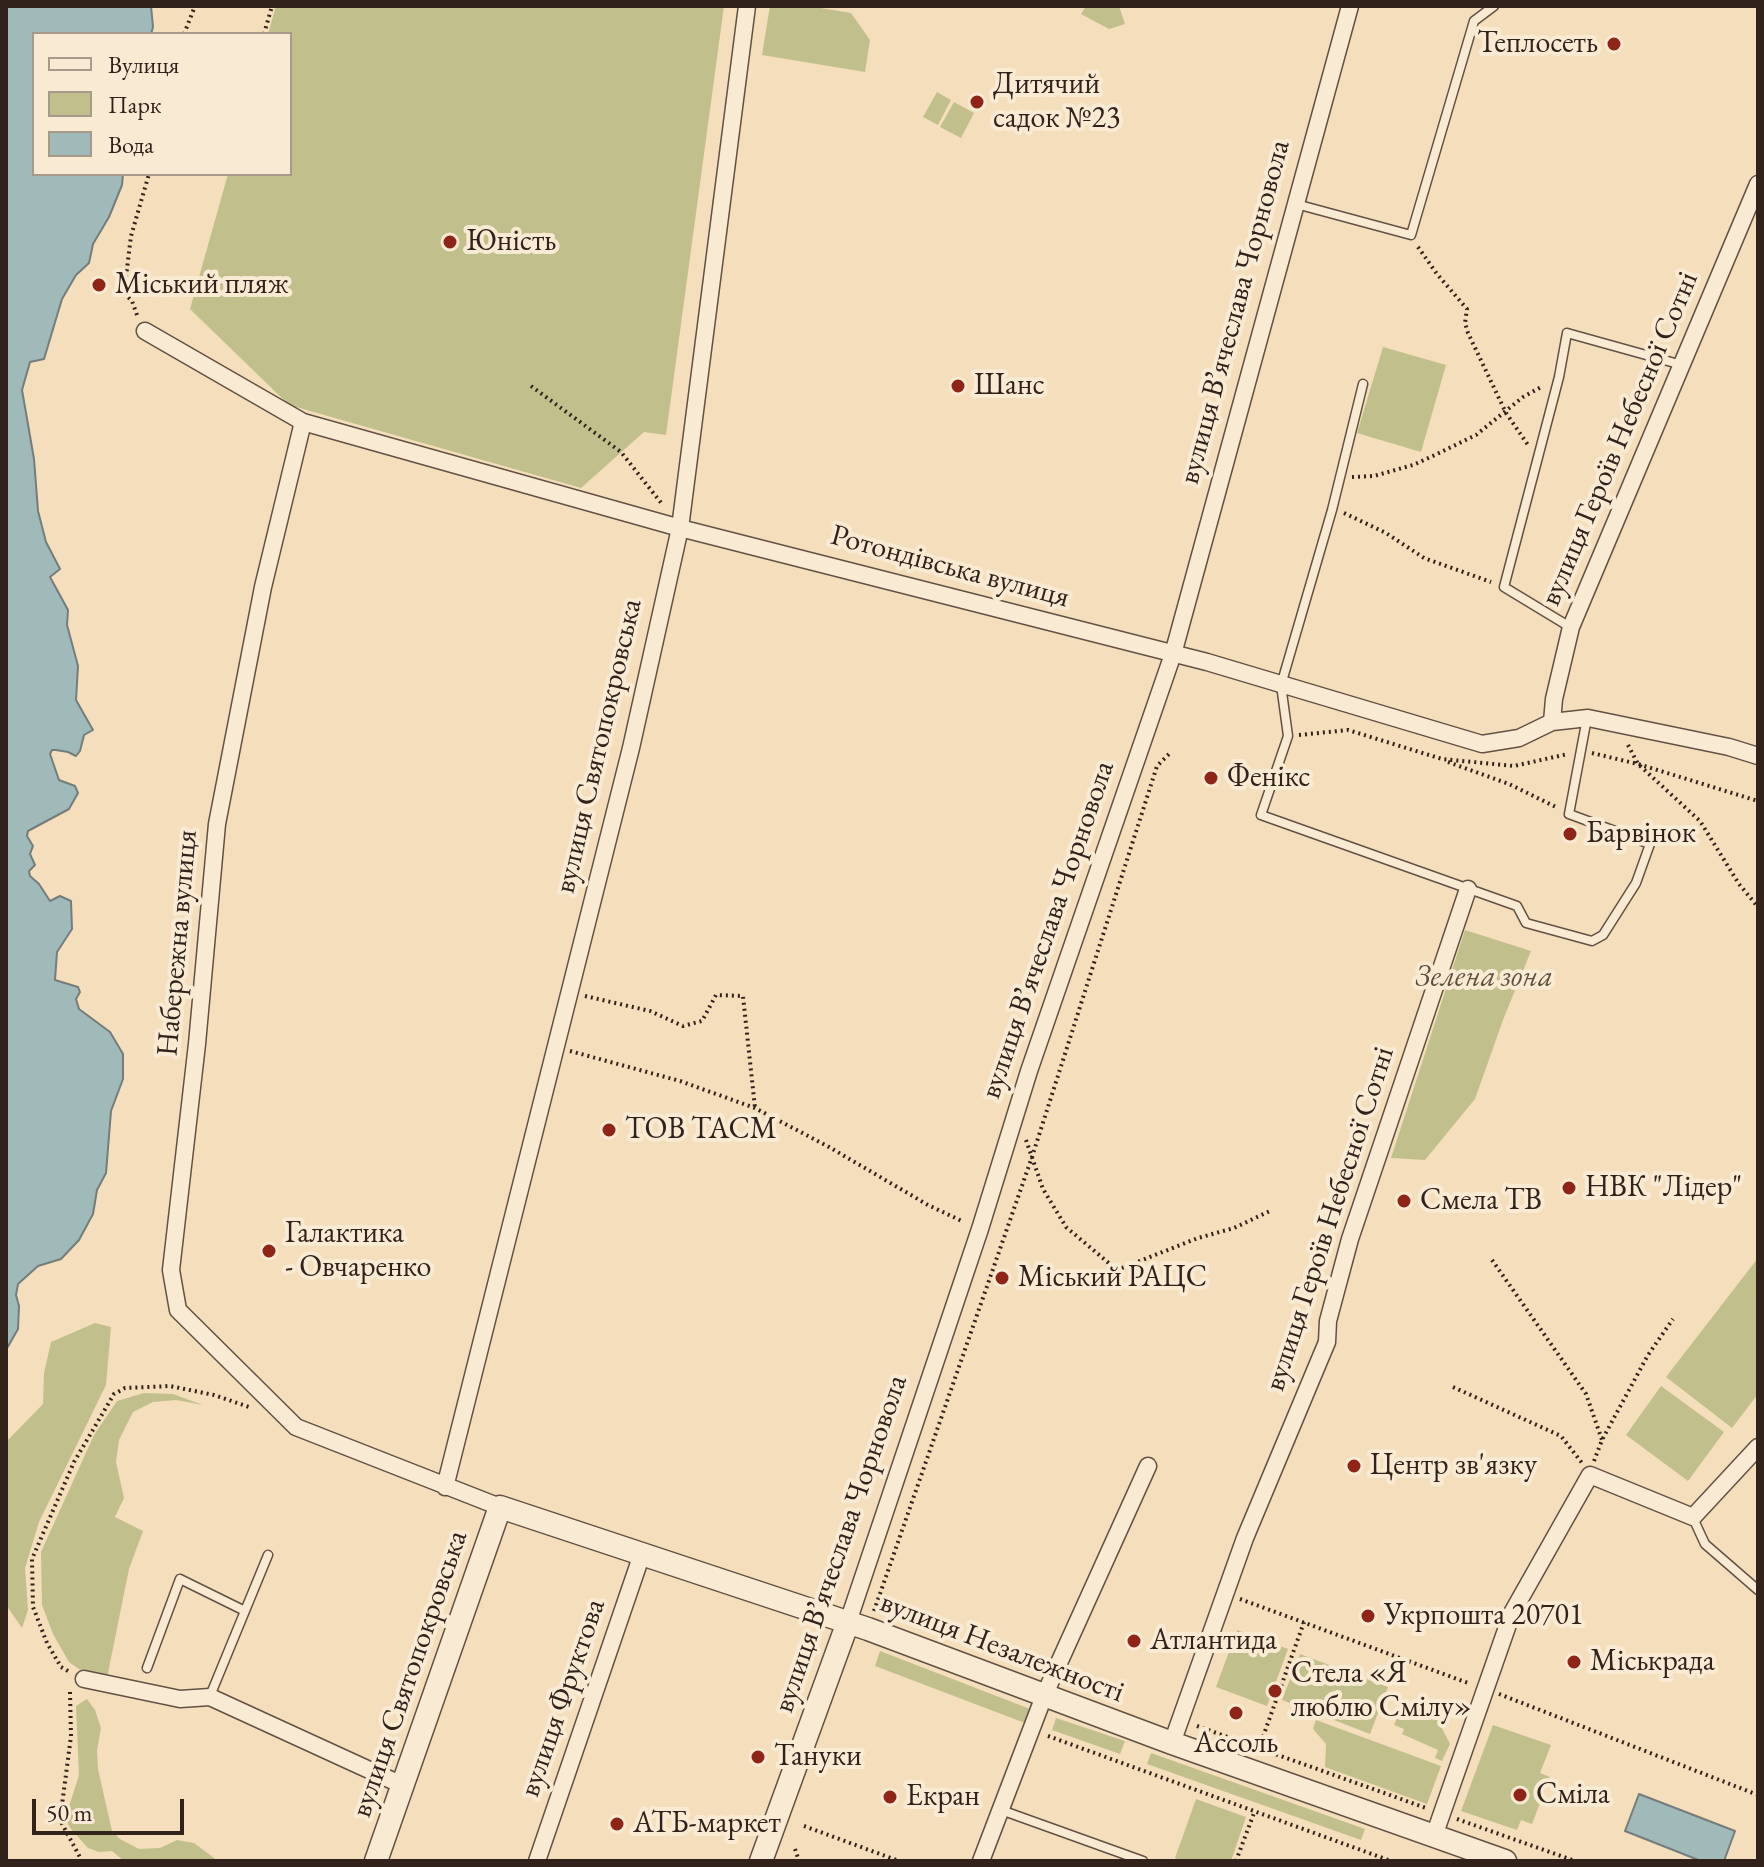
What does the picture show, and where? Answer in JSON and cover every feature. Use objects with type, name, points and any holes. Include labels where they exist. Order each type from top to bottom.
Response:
[{"type":"street","name":"вулиця Святопокровська","points":[[445,1487],[571,993],[680,528],[747,6]]},
{"type":"street","name":"вулиця Вʼячеслава Чорновола","points":[[761,1861],[858,1626],[1029,1071],[1173,654],[1350,6]]},
{"type":"street","name":"вулиця Героїв Небесної Сотні","points":[[1552,722],[1554,699],[1571,627],[1758,184]]},
{"type":"street","name":"Ротондівська вулиця","points":[[145,331],[303,422],[680,528],[1207,662],[1482,744],[1519,738],[1552,722],[1588,718],[1729,747],[1758,756]]},
{"type":"street","name":"Набережна вулиця","points":[[296,1427],[178,1310],[171,1270],[197,1044],[217,824],[263,587],[303,422]]},
{"type":"street","name":"вулиця Героїв Небесної Сотні","points":[[1172,1743],[1245,1538],[1327,1342],[1328,1321],[1350,1239],[1468,889]]},
{"type":"street","name":"вулиця Незалежності","points":[[296,1427],[500,1507],[858,1626],[1434,1836],[1480,1857],[1505,1861]]},
{"type":"street","points":[[1434,1836],[1512,1613],[1590,1475],[1693,1517],[1758,1447]]},
{"type":"street","points":[[981,1861],[1044,1696],[1148,1466]]},
{"type":"street","name":"вулиця Святопокровська","points":[[376,1861],[500,1507]]},
{"type":"street","name":"вулиця Фруктова","points":[[537,1861],[642,1554]]},
{"type":"street","points":[[84,1679],[180,1699],[210,1697],[402,1785]]},
{"type":"lane","points":[[1296,204],[1411,235],[1474,21],[1494,6]]},
{"type":"lane","points":[[1571,627],[1504,587],[1559,377],[1567,333],[1682,365]]},
{"type":"lane","points":[[1363,384],[1341,477],[1281,685],[1288,736],[1261,815],[1517,906],[1526,923],[1592,941],[1603,935],[1636,883],[1650,844],[1569,814],[1588,718]]},
{"type":"lane","points":[[1693,1517],[1705,1544],[1758,1590]]},
{"type":"lane","points":[[210,1697],[268,1555]]},
{"type":"lane","points":[[147,1668],[180,1579],[245,1611]]},
{"type":"lane","points":[[1001,1810],[1143,1861]]},
{"type":"path","points":[[185,32],[195,6]]},
{"type":"path","points":[[265,32],[272,6]]},
{"type":"path","points":[[145,331],[132,301],[124,293],[131,236],[148,176]]},
{"type":"path","points":[[1411,235],[1437,274],[1467,309],[1465,323],[1468,333],[1506,413],[1536,456]]},
{"type":"path","points":[[1341,477],[1374,476],[1413,465],[1476,435],[1523,397],[1559,377]]},
{"type":"path","points":[[531,386],[621,452],[680,528]]},
{"type":"path","points":[[1332,510],[1352,514],[1424,558],[1504,587]]},
{"type":"path","points":[[1288,736],[1348,730],[1509,784],[1569,814]]},
{"type":"path","points":[[1627,744],[1638,764],[1700,821],[1739,884],[1758,907]]},
{"type":"path","points":[[1442,759],[1514,766],[1581,751],[1638,764],[1758,801]]},
{"type":"path","points":[[858,1626],[1032,1157],[1157,766],[1170,753]]},
{"type":"path","points":[[571,993],[650,1011],[683,1026],[702,1021],[716,995],[743,996],[755,1108]]},
{"type":"path","points":[[557,1047],[680,1081],[755,1108],[928,1205],[980,1229]]},
{"type":"path","points":[[1018,1112],[1043,1189],[1066,1227],[1117,1270],[1198,1238],[1234,1228],[1272,1210]]},
{"type":"path","points":[[1492,1260],[1586,1394],[1602,1440]]},
{"type":"path","points":[[1590,1475],[1602,1440],[1648,1355],[1673,1319]]},
{"type":"path","points":[[82,1861],[60,1820],[71,1736],[70,1694],[33,1607],[32,1559],[74,1462],[114,1394],[125,1388],[170,1386],[214,1395],[261,1411]]},
{"type":"path","points":[[1453,1387],[1561,1436],[1590,1475]]},
{"type":"path","points":[[1259,1748],[1304,1622]]},
{"type":"path","points":[[61,1667],[84,1679]]},
{"type":"path","points":[[1180,1720],[1575,1861]]},
{"type":"path","points":[[1031,1730],[1391,1861]]},
{"type":"path","points":[[1236,1861],[1254,1813]]},
{"type":"path","points":[[804,1826],[899,1861]]},
{"type":"path","points":[[795,1849],[799,1861]]},
{"type":"green space","name":"Юність","points":[[276,6],[724,6],[666,435],[644,432],[581,488],[289,405],[190,309],[227,176],[292,176],[292,32],[269,32]]},
{"type":"green space","points":[[770,6],[809,6],[851,13],[870,40],[865,72],[762,55]]},
{"type":"green space","points":[[1086,6],[1119,6],[1125,24],[1109,29],[1081,14]]},
{"type":"green space","points":[[937,92],[951,100],[938,125],[923,117]]},
{"type":"green space","points":[[954,102],[974,113],[961,138],[940,127]]},
{"type":"green space","points":[[1383,347],[1446,365],[1421,452],[1357,433]]},
{"type":"green space","name":"Зелена зона","points":[[1465,930],[1531,951],[1475,1099],[1425,1160],[1391,1158]]},
{"type":"green space","points":[[1758,1258],[1758,1394],[1732,1428],[1666,1377]]},
{"type":"green space","points":[[95,1323],[111,1327],[106,1385],[39,1522],[25,1568],[28,1610],[22,1628],[6,1605],[6,1442],[43,1404],[44,1373],[51,1342]]},
{"type":"green space","points":[[1661,1386],[1724,1432],[1688,1481],[1626,1435]]},
{"type":"green space","points":[[144,1393],[173,1394],[203,1405],[176,1400],[153,1402],[133,1412],[119,1440],[116,1462],[124,1498],[115,1517],[143,1531],[129,1569],[107,1678],[86,1674],[69,1662],[53,1634],[42,1605],[41,1552],[94,1435],[117,1401]]},
{"type":"green space","points":[[1237,1630],[1288,1649],[1267,1706],[1216,1687]]},
{"type":"green space","points":[[880,1651],[1030,1709],[1025,1723],[875,1666]]},
{"type":"green space","points":[[1300,1654],[1388,1687],[1370,1734],[1282,1700]]},
{"type":"green space","points":[[87,1699],[95,1710],[101,1728],[98,1769],[112,1831],[139,1849],[160,1848],[177,1840],[194,1843],[218,1861],[124,1861],[112,1851],[99,1852],[88,1848],[71,1829],[65,1819],[79,1775],[76,1706]]},
{"type":"green space","points":[[1427,1699],[1450,1744],[1442,1761],[1435,1758],[1438,1750],[1402,1734],[1404,1729],[1394,1725],[1400,1711]]},
{"type":"green space","points":[[1056,1718],[1125,1741],[1120,1754],[1052,1730]]},
{"type":"green space","points":[[1316,1720],[1441,1766],[1427,1804],[1325,1767],[1326,1744],[1313,1729]]},
{"type":"green space","points":[[1493,1725],[1551,1745],[1540,1773],[1550,1777],[1532,1824],[1521,1820],[1517,1830],[1461,1811]]},
{"type":"green space","points":[[1151,1753],[1365,1829],[1361,1840],[1147,1764]]},
{"type":"green space","points":[[1196,1799],[1246,1817],[1231,1861],[1181,1861],[1175,1858]]},
{"type":"water","points":[[6,6],[151,6],[152,32],[32,32],[32,176],[123,176],[109,217],[93,244],[89,263],[76,275],[62,299],[44,359],[30,362],[22,390],[34,459],[38,511],[46,542],[60,569],[50,577],[68,610],[67,625],[78,666],[76,700],[93,730],[84,735],[76,756],[56,750],[50,754],[59,780],[75,786],[78,793],[69,809],[28,831],[27,836],[33,846],[30,854],[35,865],[29,871],[50,901],[60,896],[71,901],[72,929],[57,952],[55,980],[78,987],[80,992],[76,999],[79,1009],[110,1032],[123,1054],[123,1079],[111,1111],[106,1173],[97,1190],[93,1214],[79,1240],[61,1259],[38,1266],[18,1284],[18,1329],[6,1350]]},
{"type":"water","points":[[1639,1794],[1735,1831],[1724,1861],[1701,1861],[1625,1831]]},
{"type":"place","name":"Теплосеть","points":[[1614,44]]},
{"type":"place","name":"Дитячий садок №23","points":[[977,102]]},
{"type":"place","name":"Юність","points":[[450,242]]},
{"type":"place","name":"Міський пляж","points":[[99,285]]},
{"type":"place","name":"Шанс","points":[[958,386]]},
{"type":"place","name":"Фенікс","points":[[1211,778]]},
{"type":"place","name":"Барвінок","points":[[1570,834]]},
{"type":"place","name":"ТОВ ТАСМ","points":[[609,1130]]},
{"type":"place","name":"НВК \"Лідер\"","points":[[1569,1188]]},
{"type":"place","name":"Смела ТВ","points":[[1404,1201]]},
{"type":"place","name":"Галактика - Овчаренко","points":[[269,1251]]},
{"type":"place","name":"Міський РАЦС","points":[[1002,1278]]},
{"type":"place","name":"Центр зв'язку","points":[[1354,1466]]},
{"type":"place","name":"Укрпошта 20701","points":[[1368,1616]]},
{"type":"place","name":"Атлантида","points":[[1134,1641]]},
{"type":"place","name":"Міськрада","points":[[1574,1662]]},
{"type":"place","name":"Стела «Я люблю Смілу»","points":[[1275,1691]]},
{"type":"place","name":"Ассоль","points":[[1236,1713]]},
{"type":"place","name":"Тануки","points":[[758,1757]]},
{"type":"place","name":"Сміла","points":[[1520,1795]]},
{"type":"place","name":"Екран","points":[[890,1797]]},
{"type":"place","name":"АТБ-маркет","points":[[617,1824]]}]
